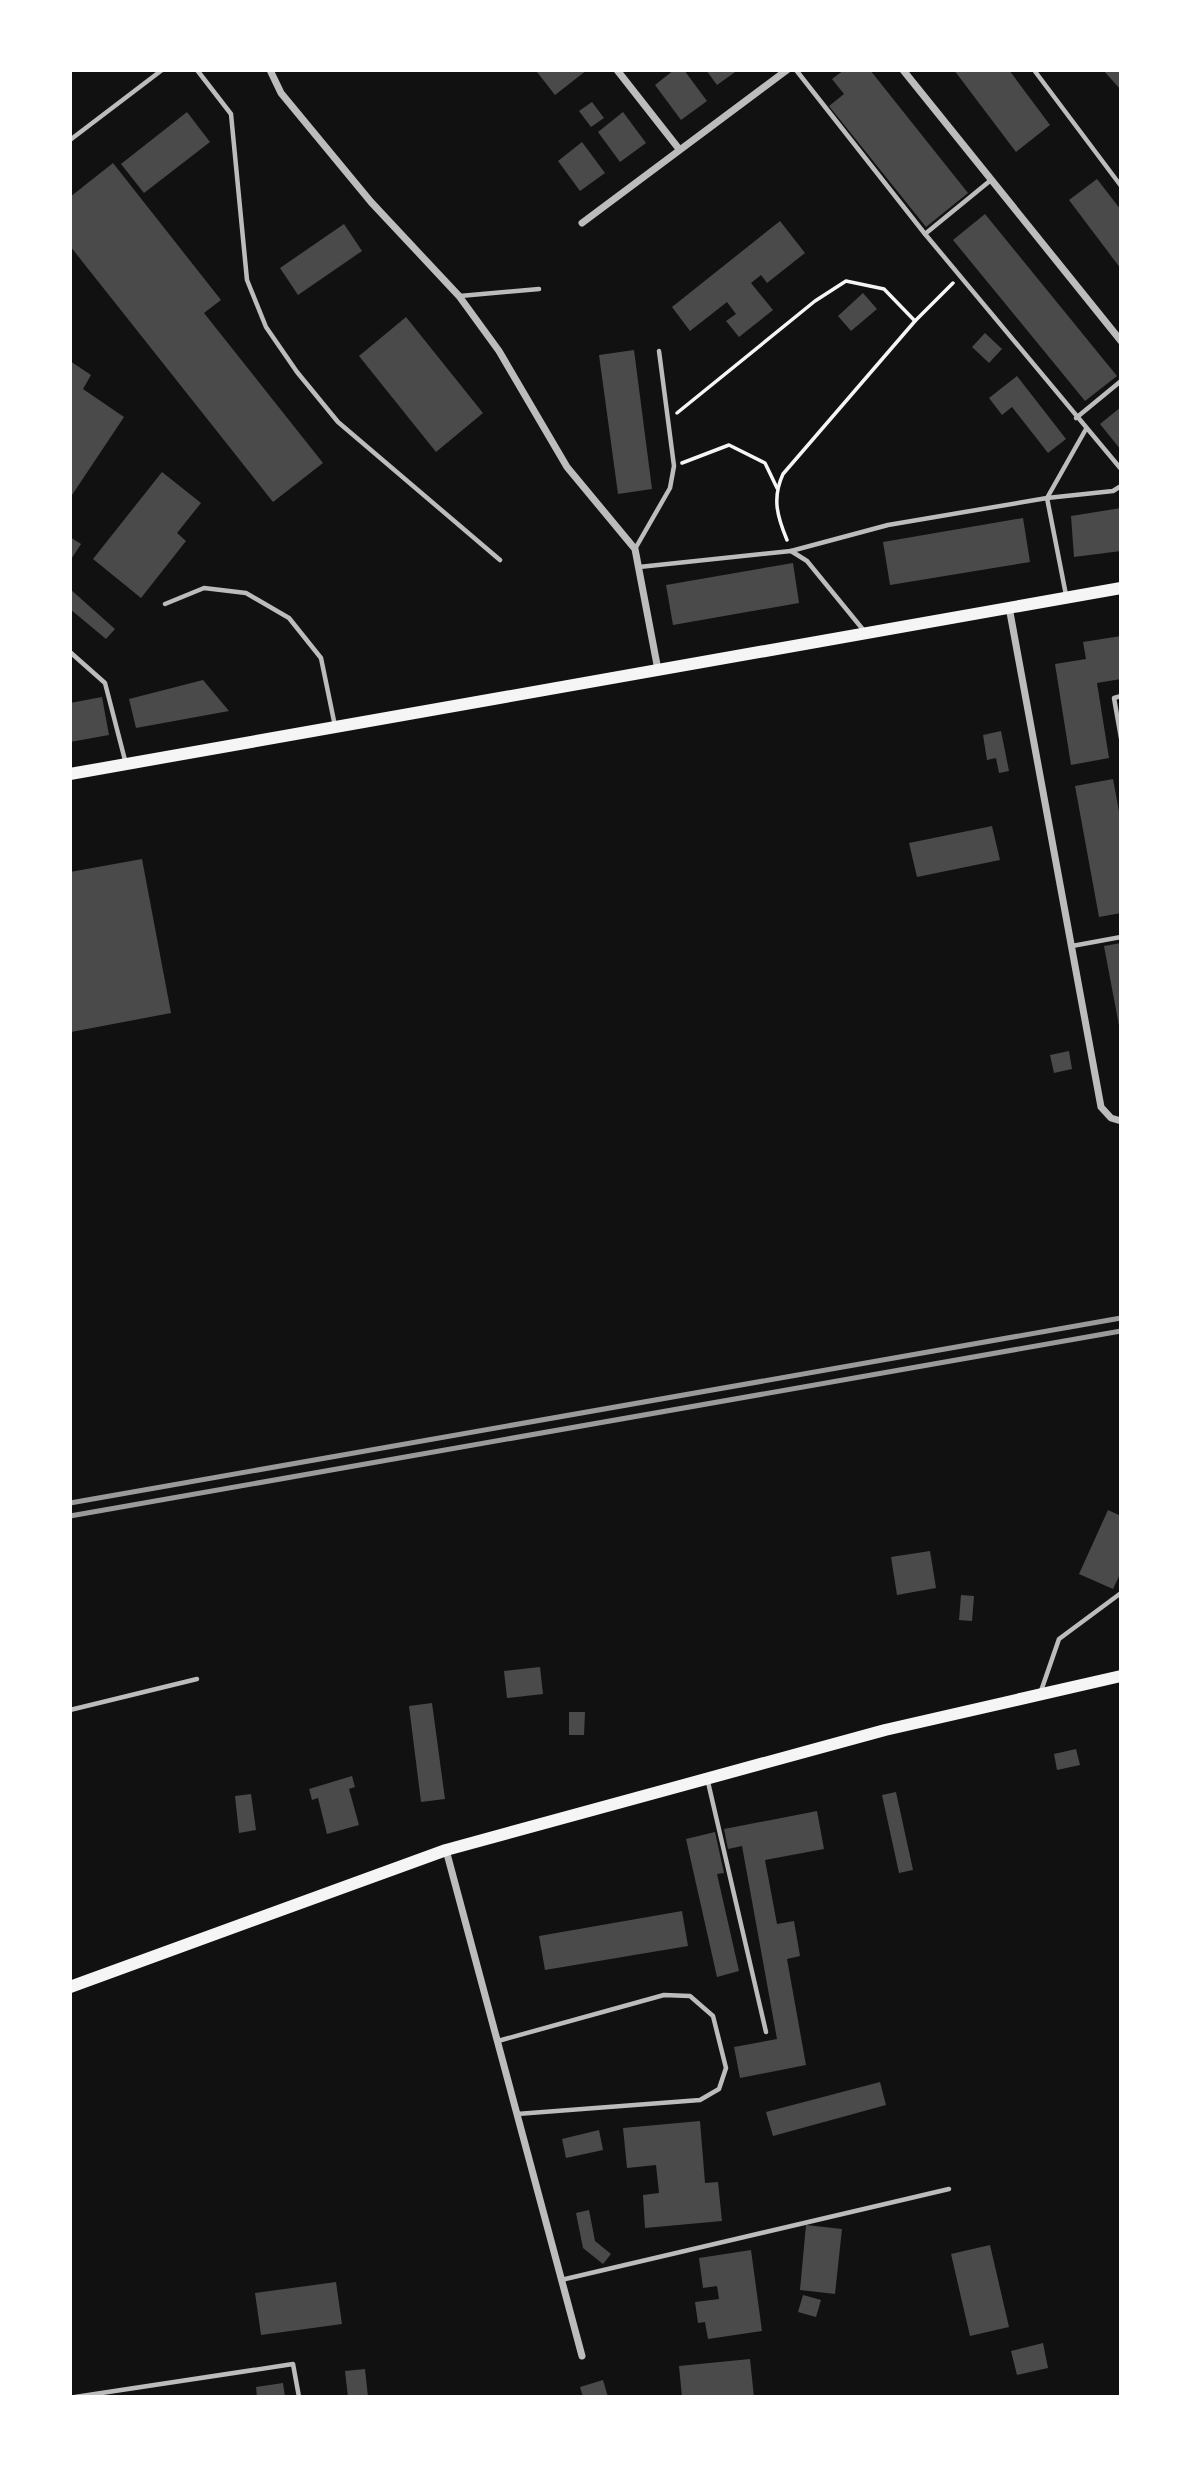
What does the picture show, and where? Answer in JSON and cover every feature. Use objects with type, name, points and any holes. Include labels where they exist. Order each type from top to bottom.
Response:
[{"type":"main road","points":[[70,774],[1121,588]]},
{"type":"main road","points":[[70,1987],[446,1850],[885,1730],[1121,1676]]},
{"type":"street","points":[[270,70],[281,93],[371,202],[459,296],[499,351],[567,467],[635,549],[658,670]]},
{"type":"street","points":[[617,70],[679,149]]},
{"type":"street","points":[[582,223],[787,70]]},
{"type":"street","points":[[903,70],[1121,341]]},
{"type":"street","points":[[1009,607],[1101,1107],[1111,1118],[1121,1121]]},
{"type":"street","points":[[446,1850],[582,2356]]},
{"type":"lane","points":[[70,140],[162,70]]},
{"type":"lane","points":[[197,70],[231,114],[247,280],[266,327],[297,372],[338,422],[500,561]]},
{"type":"lane","points":[[796,70],[959,276],[1076,418],[1121,468]]},
{"type":"lane","points":[[1034,70],[1121,186]]},
{"type":"lane","points":[[925,234],[991,180]]},
{"type":"lane","points":[[459,296],[539,289]]},
{"type":"lane","points":[[635,549],[670,488],[674,466],[670,419],[659,351]]},
{"type":"lane","points":[[1076,418],[1121,380]]},
{"type":"lane","points":[[1067,597],[1047,498],[1086,429]]},
{"type":"lane","points":[[639,567],[791,551],[888,525],[1047,498],[1113,491],[1121,486]]},
{"type":"lane","points":[[791,551],[807,561],[865,633]]},
{"type":"lane","points":[[165,604],[204,588],[246,593],[289,618],[321,658],[335,727]]},
{"type":"lane","points":[[70,652],[105,683],[126,764]]},
{"type":"lane","points":[[1121,696],[1114,698],[1121,738]]},
{"type":"lane","points":[[1072,946],[1121,937]]},
{"type":"lane","points":[[1039,1696],[1059,1639],[1121,1593]]},
{"type":"lane","points":[[70,1710],[197,1679]]},
{"type":"lane","points":[[707,1777],[766,2032]]},
{"type":"lane","points":[[497,2041],[664,1995],[690,1996],[713,2016],[726,2068],[719,2089],[700,2100],[516,2113]]},
{"type":"lane","points":[[560,2280],[950,2189]]},
{"type":"lane","points":[[75,2397],[293,2364],[299,2397]]},
{"type":"path","points":[[791,551],[776,512],[777,488],[783,474],[915,321],[959,276]]},
{"type":"path","points":[[670,419],[815,300],[846,281],[884,289],[915,321]]},
{"type":"path","points":[[674,466],[729,445],[765,463],[777,488]]},
{"type":"building","points":[[587,70],[555,95],[537,72]]},
{"type":"building","points":[[674,70],[684,70],[707,101],[681,120],[655,85]]},
{"type":"building","points":[[706,70],[738,70],[717,85]]},
{"type":"building","points":[[844,70],[870,70],[968,193],[926,227],[829,106],[844,94],[832,79]]},
{"type":"building","points":[[954,70],[1009,70],[1050,125],[1016,152]]},
{"type":"building","points":[[1103,70],[1121,70],[1121,90]]},
{"type":"building","points":[[592,102],[604,118],[591,127],[579,111]]},
{"type":"building","points":[[187,112],[210,142],[144,193],[121,164]]},
{"type":"building","points":[[623,112],[646,143],[620,162],[598,132]]},
{"type":"building","points":[[582,142],[605,173],[580,191],[558,161]]},
{"type":"building","points":[[113,163],[221,300],[204,313],[323,463],[273,502],[70,246],[70,197]]},
{"type":"building","points":[[1097,179],[1121,210],[1121,269],[1069,200]]},
{"type":"building","points":[[985,214],[1117,376],[1085,401],[953,240]]},
{"type":"building","points":[[780,221],[805,253],[767,283],[761,275],[751,283],[773,310],[739,337],[726,321],[736,314],[727,302],[690,331],[672,307]]},
{"type":"building","points":[[344,224],[362,251],[298,295],[280,268]]},
{"type":"building","points":[[863,293],[877,309],[851,331],[838,316]]},
{"type":"building","points":[[406,317],[483,413],[436,452],[359,356]]},
{"type":"building","points":[[985,333],[1002,349],[989,363],[972,347]]},
{"type":"building","points":[[634,350],[652,489],[618,494],[599,355]]},
{"type":"building","points":[[70,361],[91,375],[83,389],[124,417],[70,498]]},
{"type":"building","points":[[1017,376],[1066,439],[1048,453],[1012,407],[1002,415],[989,398]]},
{"type":"building","points":[[1121,407],[1121,450],[1100,424]]},
{"type":"building","points":[[162,472],[201,503],[177,533],[186,541],[141,598],[93,559]]},
{"type":"building","points":[[1121,508],[1121,551],[1074,557],[1071,516]]},
{"type":"building","points":[[1023,518],[1030,562],[890,585],[883,542]]},
{"type":"building","points":[[70,537],[81,544],[70,561]]},
{"type":"building","points":[[793,563],[799,603],[673,625],[666,585]]},
{"type":"building","points":[[70,589],[115,629],[106,639],[70,609]]},
{"type":"building","points":[[1121,636],[1121,679],[1097,683],[1109,758],[1071,765],[1055,664],[1086,659],[1083,642]]},
{"type":"building","points":[[203,680],[229,711],[136,728],[129,699]]},
{"type":"building","points":[[102,697],[109,735],[70,742],[70,703]]},
{"type":"building","points":[[1001,731],[1009,771],[999,773],[996,758],[987,760],[983,735]]},
{"type":"building","points":[[1113,779],[1121,822],[1121,913],[1099,917],[1075,786]]},
{"type":"building","points":[[992,826],[1000,860],[917,877],[909,843]]},
{"type":"building","points":[[142,859],[171,1013],[71,1032],[70,872]]},
{"type":"building","points":[[1121,943],[1121,1031],[1120,1031],[1104,946]]},
{"type":"building","points":[[1069,1051],[1072,1069],[1054,1073],[1050,1055]]},
{"type":"building","points":[[1108,1510],[1121,1516],[1121,1572],[1113,1589],[1079,1574]]},
{"type":"building","points":[[930,1551],[936,1588],[897,1595],[891,1557]]},
{"type":"building","points":[[961,1595],[974,1596],[972,1621],[959,1620]]},
{"type":"building","points":[[540,1667],[543,1694],[507,1698],[504,1671]]},
{"type":"building","points":[[432,1703],[445,1799],[421,1802],[409,1706]]},
{"type":"building","points":[[569,1712],[585,1712],[584,1735],[569,1735]]},
{"type":"building","points":[[1076,1749],[1080,1765],[1057,1770],[1054,1754]]},
{"type":"building","points":[[352,1776],[355,1787],[349,1789],[359,1825],[327,1834],[318,1798],[312,1800],[309,1789]]},
{"type":"building","points":[[896,1792],[913,1870],[899,1873],[882,1795]]},
{"type":"building","points":[[251,1794],[256,1830],[239,1833],[235,1796]]},
{"type":"building","points":[[817,1811],[824,1849],[765,1860],[777,1924],[794,1921],[800,1956],[787,1959],[806,2065],[740,2078],[734,2047],[777,2039],[742,1846],[728,1849],[724,1829]]},
{"type":"building","points":[[715,1832],[724,1873],[717,1874],[739,1971],[717,1977],[686,1839]]},
{"type":"building","points":[[682,1911],[688,1946],[545,1970],[539,1936]]},
{"type":"building","points":[[880,2082],[886,2105],[773,2136],[766,2112]]},
{"type":"building","points":[[700,2121],[705,2183],[718,2182],[722,2221],[645,2228],[643,2195],[659,2193],[656,2165],[627,2168],[623,2128]]},
{"type":"building","points":[[599,2130],[603,2150],[566,2158],[562,2139]]},
{"type":"building","points":[[589,2210],[595,2241],[611,2254],[603,2264],[583,2248],[576,2213]]},
{"type":"building","points":[[806,2225],[842,2229],[835,2294],[800,2290]]},
{"type":"building","points":[[990,2245],[1009,2327],[970,2336],[951,2254]]},
{"type":"building","points":[[751,2250],[762,2331],[708,2339],[705,2322],[698,2323],[695,2302],[719,2299],[717,2286],[703,2288],[699,2258]]},
{"type":"building","points":[[336,2282],[342,2324],[261,2335],[255,2293]]},
{"type":"building","points":[[803,2295],[821,2300],[816,2317],[798,2312]]},
{"type":"building","points":[[1043,2343],[1048,2368],[1017,2375],[1011,2351]]},
{"type":"building","points":[[750,2359],[754,2397],[682,2397],[679,2366]]},
{"type":"building","points":[[365,2369],[368,2397],[348,2397],[345,2371]]},
{"type":"building","points":[[603,2380],[608,2397],[583,2397],[580,2387]]},
{"type":"building","points":[[283,2383],[285,2397],[257,2397],[256,2387]]},
{"type":"railway","points":[[70,1503],[1121,1318]]},
{"type":"railway","points":[[70,1516],[1121,1331]]}]
